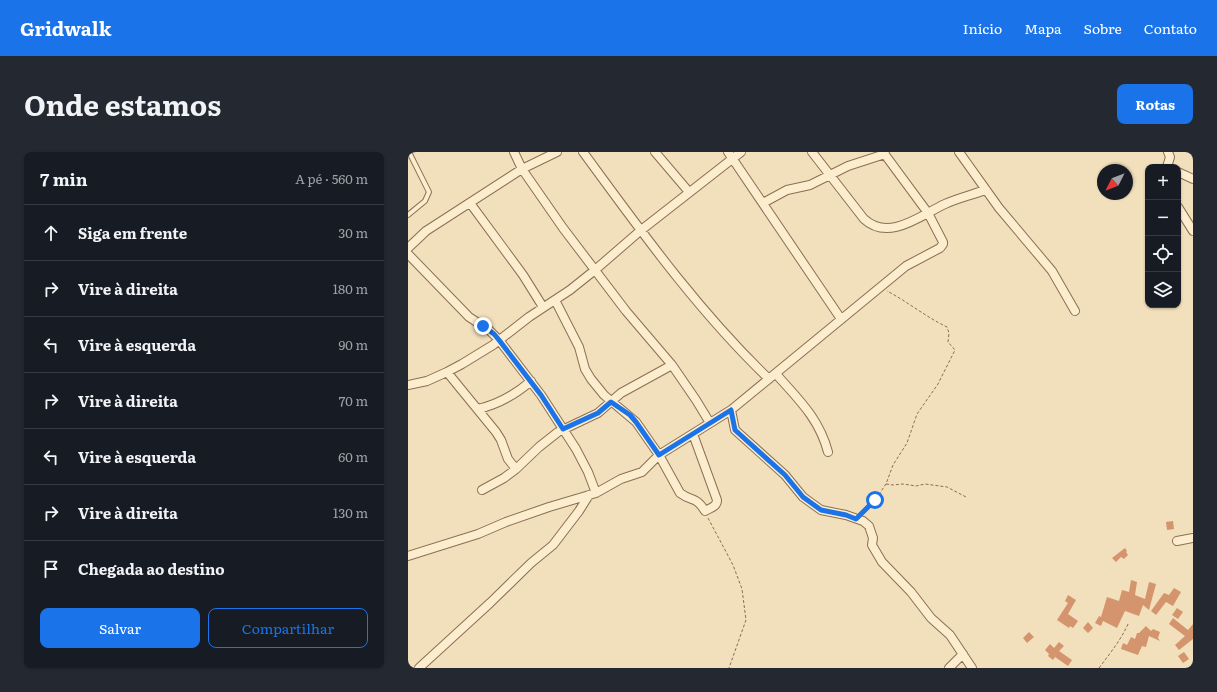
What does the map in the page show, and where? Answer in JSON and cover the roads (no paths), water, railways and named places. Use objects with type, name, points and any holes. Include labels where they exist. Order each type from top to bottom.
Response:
[{"type":"street","points":[[514,152],[522,169],[563,228],[626,311],[672,365],[710,423]]},
{"type":"street","points":[[408,248],[426,231],[522,169],[557,152]]},
{"type":"street","points":[[583,152],[640,231],[695,299],[747,357],[795,394],[810,412],[822,434],[828,452]]},
{"type":"street","points":[[655,152],[689,192]]},
{"type":"street","points":[[408,385],[426,381],[447,372],[499,340],[595,270],[640,231],[689,192],[730,155],[741,152]]},
{"type":"street","points":[[812,152],[864,219],[870,224],[881,228],[894,228],[906,224],[946,203],[986,190]]},
{"type":"street","points":[[959,152],[999,208],[1049,267],[1075,311]]},
{"type":"street","points":[[1168,152],[1170,157],[1168,164]]},
{"type":"street","points":[[408,556],[478,534],[549,506],[592,494],[621,479],[642,472],[659,455],[731,410],[879,287],[906,266],[942,246],[943,242],[928,213],[884,153],[848,166],[810,185],[787,190],[763,203]]},
{"type":"street","points":[[730,155],[841,319]]},
{"type":"street","points":[[1181,173],[1193,179]]},
{"type":"street","points":[[470,203],[523,276],[543,307]]},
{"type":"street","points":[[1181,212],[1193,231]]},
{"type":"street","points":[[408,254],[469,317],[489,330],[499,340],[531,381],[583,461],[592,494]]},
{"type":"street","points":[[555,300],[579,347],[585,369],[591,379],[611,402],[630,415],[636,422],[659,455],[680,493],[698,501],[705,511],[715,506],[717,500],[693,434]]},
{"type":"street","points":[[482,490],[504,478],[516,469],[539,447],[563,429],[598,413],[621,393],[672,365]]},
{"type":"street","points":[[447,372],[496,432],[501,440],[508,459],[516,469]]},
{"type":"street","points":[[478,409],[510,397],[531,381]]},
{"type":"street","points":[[731,410],[735,430],[785,475],[803,497],[821,510],[846,515],[869,526],[873,538],[872,545],[882,562],[911,592],[931,618],[950,635],[972,668]]},
{"type":"street","points":[[419,668],[531,563],[553,545],[592,494]]},
{"type":"street","points":[[1177,541],[1193,538]]},
{"type":"street","points":[[949,668],[963,654]]},
{"type":"lane","points":[[408,215],[425,202],[429,192],[409,152]]}]
